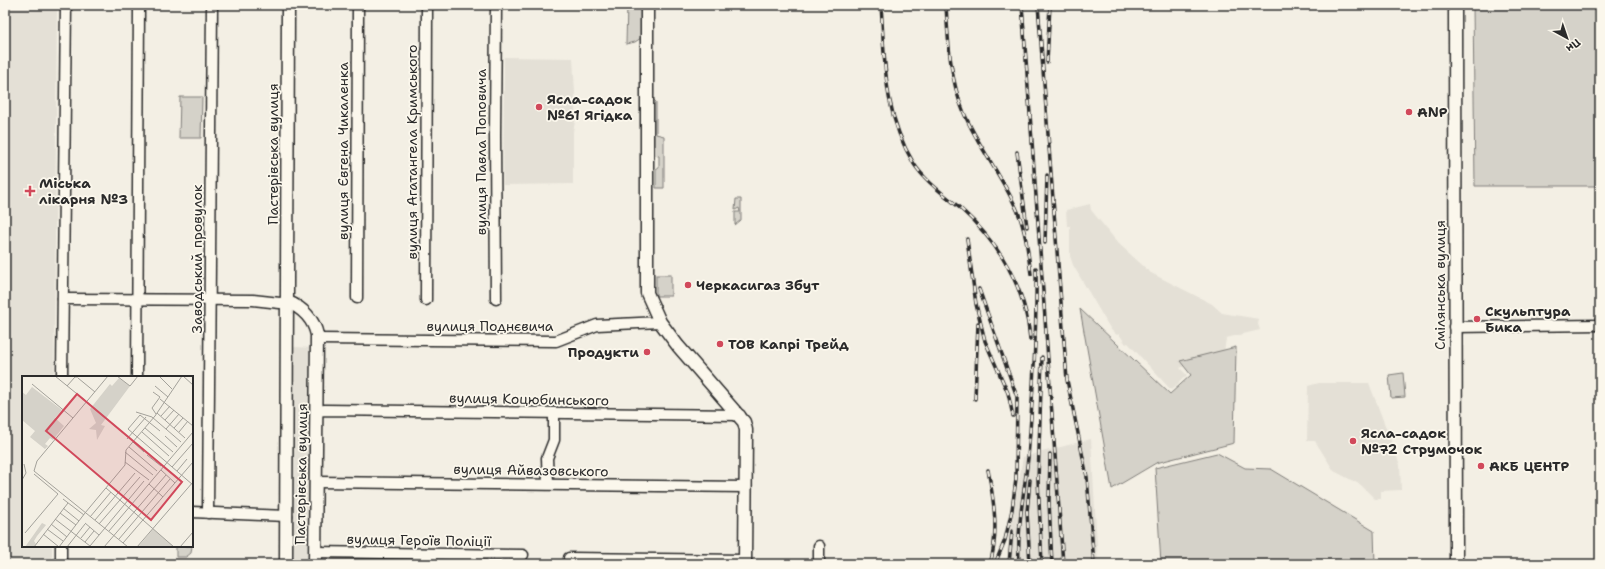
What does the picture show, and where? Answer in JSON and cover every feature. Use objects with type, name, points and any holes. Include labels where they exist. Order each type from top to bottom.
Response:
[{"type":"main road","name":"Пастерівська вулиця","points":[[286,564],[288,5]]},
{"type":"main road","points":[[647,5],[645,272],[647,293],[660,322],[678,346],[740,415],[746,430],[745,562]]},
{"type":"main road","name":"Смілянська вулиця","points":[[1455,5],[1454,327],[1456,564]]},
{"type":"main road","name":"Пастерівська вулиця","points":[[288,302],[294,305],[313,321],[317,339],[315,558]]},
{"type":"street","points":[[62,376],[66,5]]},
{"type":"street","points":[[137,376],[139,5]]},
{"type":"street","name":"Заводський провулок","points":[[208,513],[211,300],[212,5]]},
{"type":"street","name":"вулиця Євгена Чикаленка","points":[[357,298],[358,5]]},
{"type":"street","name":"вулиця Агатангела Кримського","points":[[426,300],[427,5]]},
{"type":"street","name":"вулиця Павла Поповича","points":[[496,5],[496,299]]},
{"type":"street","points":[[63,299],[288,302]]},
{"type":"street","name":"вулиця Поднєвича","points":[[317,339],[556,341],[597,325],[660,322]]},
{"type":"street","points":[[1454,327],[1600,325]]},
{"type":"street","name":"вулиця Коцюбинського","points":[[317,411],[740,415]]},
{"type":"street","points":[[548,484],[547,458],[554,440],[554,413]]},
{"type":"street","name":"вулиця Айвазовського","points":[[316,482],[746,487]]},
{"type":"street","points":[[193,512],[287,516]]},
{"type":"street","points":[[819,564],[820,546]]},
{"type":"street","points":[[61,547],[61,564]]},
{"type":"street","name":"вулиця Героїв Поліції","points":[[315,558],[523,555]]},
{"type":"street","points":[[569,558],[745,562]]},
{"type":"shaded area","name":"Міська лікарня №3","points":[[5,5],[57,5],[54,376],[22,376],[22,547],[52,547],[52,564],[5,564]]},
{"type":"shaded area","points":[[627,5],[641,5],[641,38],[635,42],[626,44]]},
{"type":"shaded area","points":[[1473,5],[1600,5],[1600,186],[1475,186]]},
{"type":"shaded area","name":"Ясла-садок №61 Ягідка","points":[[504,57],[573,58],[575,122],[573,131],[573,184],[503,185]]},
{"type":"shaded area","points":[[180,97],[202,97],[201,138],[179,138]]},
{"type":"shaded area","points":[[653,99],[656,102],[656,134],[664,136],[664,188],[656,188],[656,168],[659,168],[659,156],[653,155],[653,137],[650,130],[651,100]]},
{"type":"shaded area","points":[[736,199],[741,199],[741,220],[735,225],[735,212],[740,212],[739,208],[735,210]]},
{"type":"shaded area","points":[[1090,204],[1091,210],[1118,243],[1151,273],[1212,304],[1222,313],[1259,319],[1258,324],[1260,330],[1226,338],[1224,352],[1180,368],[1187,375],[1171,390],[1128,343],[1126,344],[1119,334],[1117,335],[1111,330],[1073,265],[1070,256],[1070,226],[1067,226],[1066,210]]},
{"type":"shaded area","points":[[656,275],[671,275],[671,296],[656,296]]},
{"type":"shaded area","points":[[1080,309],[1170,394],[1191,375],[1180,361],[1236,347],[1234,443],[1156,463],[1112,489]]},
{"type":"shaded area","points":[[294,347],[314,348],[311,564],[290,564]]},
{"type":"shaded area","points":[[1403,373],[1405,397],[1391,398],[1389,375]]},
{"type":"shaded area","name":"Ясла-садок №72 Струмочок","points":[[1319,383],[1369,383],[1400,465],[1401,490],[1381,491],[1381,499],[1375,499],[1361,485],[1334,471],[1315,441],[1307,441],[1308,386]]},
{"type":"shaded area","points":[[1091,439],[1098,564],[1007,564],[1007,551],[1023,457]]},
{"type":"shaded area","points":[[1217,453],[1245,468],[1271,469],[1374,531],[1375,564],[1161,564],[1155,468]]},
{"type":"shaded area","points":[[176,547],[192,547],[191,553],[186,557],[176,557]]},
{"type":"railway","points":[[881,5],[887,87],[896,126],[904,145],[914,164],[924,176],[974,221],[998,251],[1008,267],[1023,301],[1030,339]]},
{"type":"railway","points":[[946,5],[950,60],[959,101],[970,126],[1018,212],[1025,235],[1031,274]]},
{"type":"railway","points":[[1022,5],[1063,564]]},
{"type":"railway","points":[[1038,5],[1067,380],[1087,477],[1094,564]]},
{"type":"railway","points":[[1047,62],[1050,5]]},
{"type":"railway","points":[[1017,152],[1027,227]]},
{"type":"railway","points":[[1045,243],[1047,175]]},
{"type":"railway","points":[[967,239],[976,304],[985,341],[1008,393],[1013,416]]},
{"type":"railway","points":[[1019,564],[1020,524],[1028,458],[1033,387],[1036,268]]},
{"type":"railway","points":[[979,289],[1017,397],[1016,479],[1012,510],[1005,540],[995,564]]},
{"type":"railway","points":[[975,399],[978,323]]},
{"type":"railway","points":[[1042,357],[1038,480],[1042,564]]},
{"type":"railway","points":[[1050,454],[1049,501],[1052,564]]},
{"type":"railway","points":[[988,470],[995,517],[993,553],[990,564]]},
{"type":"railway","points":[[1030,480],[1027,512],[1030,564]]},
{"type":"railway","points":[[1009,564],[1012,531]]},
{"type":"place","name":"Ясла-садок №61 Ягідка","points":[[539,107]]},
{"type":"place","name":"ANP","points":[[1409,112]]},
{"type":"place","name":"Міська лікарня №3","points":[[30,191]]},
{"type":"place","name":"Черкасигаз Збут","points":[[688,285]]},
{"type":"place","name":"Cкульптура Бика","points":[[1477,319]]},
{"type":"place","name":"ТОВ Капрі Трейд","points":[[720,344]]},
{"type":"place","name":"Продукти","points":[[647,352]]},
{"type":"place","name":"Ясла-садок №72 Струмочок","points":[[1353,441]]},
{"type":"place","name":"АКБ ЦЕНТР","points":[[1481,466]]}]
